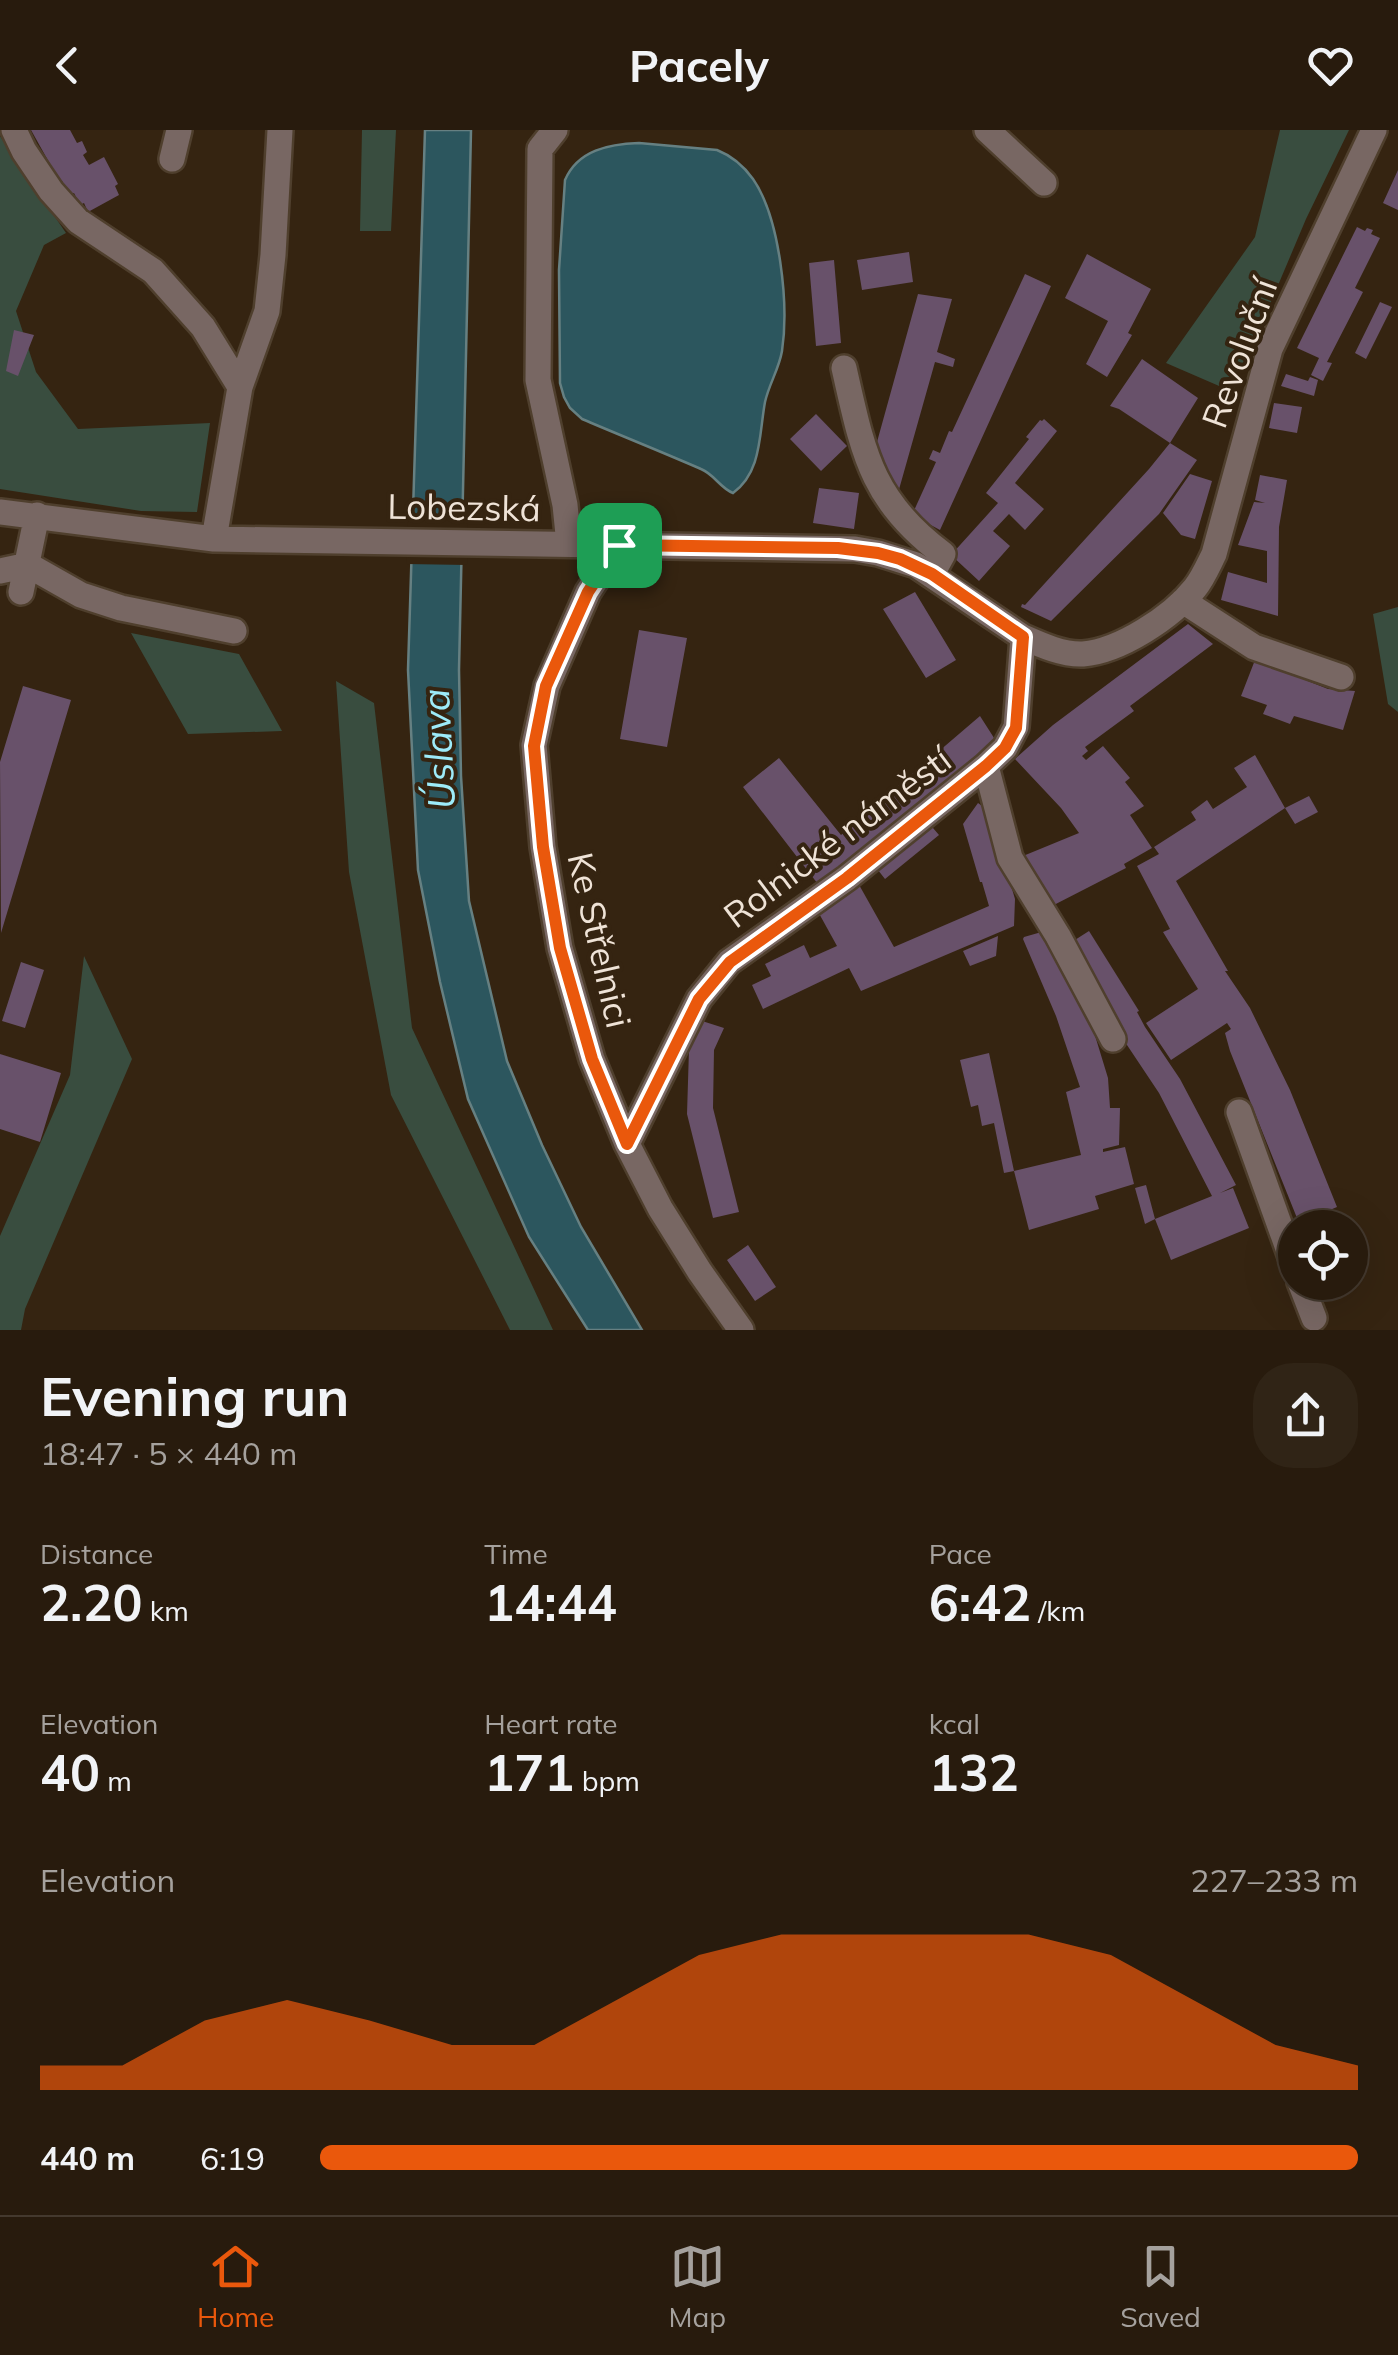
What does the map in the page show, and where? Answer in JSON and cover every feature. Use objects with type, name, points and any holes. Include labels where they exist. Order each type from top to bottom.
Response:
[{"type":"street","points":[[14,130],[50,191],[78,220],[153,271],[203,327],[240,386]]},
{"type":"street","points":[[172,159],[179,130]]},
{"type":"street","points":[[214,539],[240,386],[267,311],[280,130]]},
{"type":"street","points":[[555,130],[540,149],[538,380],[565,505],[562,544]]},
{"type":"street","points":[[987,130],[1044,182]]},
{"type":"street","name":"Revoluční","points":[[1182,601],[1204,575],[1214,554],[1270,349],[1374,130]]},
{"type":"street","points":[[844,368],[860,440],[885,497],[943,554],[932,574]]},
{"type":"street","name":"Lobezská","points":[[0,512],[214,539],[855,550],[900,559],[932,574],[1023,637]]},
{"type":"street","points":[[20,592],[38,515]]},
{"type":"street","name":"Ke Střelnici","points":[[619,545],[588,592],[546,686],[534,746],[543,847],[560,948],[592,1059],[627,1144],[660,1208],[741,1330]]},
{"type":"street","points":[[0,571],[28,566],[80,595],[121,608],[234,631]]},
{"type":"street","points":[[1023,637],[1060,651],[1083,654],[1117,646],[1157,622],[1182,601],[1254,647],[1341,677]]},
{"type":"street","name":"Rolnické náměstí","points":[[627,1144],[699,999],[730,962],[847,878],[1005,748],[1016,728],[1023,637]]},
{"type":"street","name":"Rolnické náměstí","points":[[986,766],[1010,858],[1058,936],[1113,1039]]},
{"type":"street","points":[[1239,1112],[1278,1221]]},
{"type":"street","points":[[1307,1300],[1314,1318]]},
{"type":"green space","points":[[362,130],[396,130],[391,231],[360,231]]},
{"type":"green space","points":[[1280,130],[1349,130],[1306,219],[1233,392],[1166,363],[1255,237]]},
{"type":"green space","points":[[0,136],[66,233],[44,245],[16,311],[36,372],[78,429],[210,423],[197,512],[141,511],[0,489]]},
{"type":"green space","points":[[1398,607],[1398,712],[1388,704],[1373,614]]},
{"type":"green space","points":[[131,633],[239,654],[282,731],[188,734]]},
{"type":"green space","points":[[336,681],[374,703],[412,1028],[553,1330],[510,1330],[391,1095],[349,872]]},
{"type":"green space","points":[[84,956],[132,1059],[25,1309],[21,1330],[0,1330],[0,1236],[70,1075]]},
{"type":"water","name":"Úslava","points":[[425,130],[471,130],[459,670],[469,901],[507,1061],[581,1227],[642,1330],[588,1330],[529,1237],[468,1099],[418,870],[408,670]]},
{"type":"water","points":[[639,143],[717,150],[728,155],[753,179],[776,238],[783,286],[782,351],[765,402],[754,463],[733,493],[701,469],[582,419],[570,408],[560,383],[559,270],[565,180],[586,155]]},
{"type":"pier","points":[[408,518],[468,519],[467,565],[406,564]]},
{"type":"building","points":[[31,130],[70,130],[77,143],[82,141],[89,165],[104,157],[118,184],[115,186],[119,195],[88,212],[84,203],[80,205],[74,193],[70,195],[60,182]]},
{"type":"building","points":[[1398,170],[1398,210],[1383,203]]},
{"type":"building","points":[[1357,227],[1373,230],[1371,234],[1380,238],[1355,288],[1363,292],[1327,362],[1332,363],[1323,381],[1311,375],[1319,358],[1297,348]]},
{"type":"building","points":[[909,252],[913,282],[862,290],[857,260]]},
{"type":"building","points":[[1087,254],[1151,289],[1128,333],[1132,335],[1107,377],[1086,364],[1108,321],[1065,298]]},
{"type":"building","points":[[834,260],[841,343],[816,346],[809,263]]},
{"type":"building","points":[[1025,274],[1051,286],[940,530],[912,515],[936,462],[929,459],[933,450],[940,453],[949,431],[952,432]]},
{"type":"building","points":[[918,294],[952,299],[937,352],[955,359],[953,367],[935,362],[898,493],[881,478],[885,463],[872,460]]},
{"type":"building","points":[[1380,302],[1392,307],[1366,359],[1355,353]]},
{"type":"building","points":[[14,330],[34,335],[18,376],[6,371]]},
{"type":"building","points":[[1142,359],[1198,398],[1170,443],[1110,406]]},
{"type":"building","points":[[1286,374],[1318,380],[1314,396],[1281,386]]},
{"type":"building","points":[[1274,403],[1302,407],[1297,433],[1269,428]]},
{"type":"building","points":[[816,414],[847,446],[821,471],[790,439]]},
{"type":"building","points":[[1044,419],[1057,431],[1015,483],[1044,509],[1025,530],[1009,514],[993,531],[1010,546],[979,581],[951,555],[998,503],[986,493],[1029,439],[1026,437]]},
{"type":"building","points":[[1170,443],[1197,460],[1159,514],[1051,621],[1021,607],[1149,469]]},
{"type":"building","points":[[1190,474],[1212,481],[1195,539],[1181,535],[1163,513]]},
{"type":"building","points":[[1260,475],[1287,480],[1279,527],[1278,616],[1221,600],[1228,572],[1267,583],[1267,551],[1238,545],[1254,502],[1265,503],[1255,500]]},
{"type":"building","points":[[819,488],[859,493],[854,529],[813,523]]},
{"type":"building","points":[[915,592],[956,660],[926,678],[883,609]]},
{"type":"building","points":[[1188,624],[1213,644],[1130,706],[1134,711],[1085,747],[1088,751],[1082,756],[1086,760],[1103,746],[1130,778],[1125,782],[1144,806],[1130,815],[1152,848],[1124,864],[1126,868],[1048,908],[1023,856],[1079,833],[1015,759],[1053,725]]},
{"type":"building","points":[[639,630],[687,638],[667,747],[620,739]]},
{"type":"building","points":[[1255,660],[1328,689],[1355,691],[1343,730],[1294,716],[1290,724],[1263,714],[1267,705],[1241,696]]},
{"type":"building","points":[[23,686],[71,700],[1,933],[0,762]]},
{"type":"building","points":[[980,716],[996,741],[821,888],[743,787],[779,758],[841,835]]},
{"type":"building","points":[[1255,755],[1285,808],[1176,881],[1250,1008],[1290,1090],[1337,1207],[1330,1210],[1294,1210],[1230,1051],[1225,1033],[1231,1029],[1227,1023],[1171,1060],[1146,1023],[1198,989],[1163,932],[1170,929],[1137,866],[1159,854],[1154,847],[1196,820],[1191,812],[1207,800],[1213,809],[1247,787],[1234,768]]},
{"type":"building","points":[[1309,796],[1318,812],[1295,824],[1285,808]]},
{"type":"building","points":[[978,803],[989,811],[1015,899],[1014,926],[861,991],[849,968],[763,1009],[752,985],[771,976],[765,964],[804,945],[810,958],[837,946],[816,908],[858,883],[894,947],[989,906],[963,824]]},
{"type":"building","points":[[927,821],[939,835],[885,879],[874,865]]},
{"type":"building","points":[[1045,931],[1086,1006],[1108,1078],[1110,1108],[1120,1108],[1119,1145],[1103,1152],[1125,1147],[1134,1184],[1095,1196],[1099,1209],[1029,1230],[1014,1171],[1081,1155],[1066,1092],[1080,1087],[1056,1016],[1023,939]]},
{"type":"building","points":[[1089,931],[1180,1079],[1236,1185],[1220,1193],[1233,1188],[1249,1228],[1171,1260],[1155,1219],[1212,1196],[1159,1093],[1067,945]]},
{"type":"building","points":[[998,936],[996,956],[970,966],[963,951]]},
{"type":"building","points":[[21,962],[44,970],[25,1028],[2,1021]]},
{"type":"building","points":[[699,1020],[724,1028],[714,1050],[713,1108],[739,1212],[713,1218],[687,1114],[689,1049]]},
{"type":"building","points":[[989,1053],[1014,1171],[1004,1173],[994,1123],[982,1126],[978,1105],[971,1107],[960,1060]]},
{"type":"building","points":[[0,1054],[61,1073],[40,1142],[0,1129]]},
{"type":"building","points":[[1146,1185],[1155,1219],[1145,1224],[1135,1188]]},
{"type":"building","points":[[748,1245],[776,1287],[755,1301],[727,1260]]},
{"type":"route","points":[[619,545],[838,548],[878,553],[932,574],[1023,637],[1016,728],[1005,748],[847,878],[730,962],[699,999],[627,1144],[592,1059],[560,948],[543,847],[534,746],[546,686],[588,592],[619,545]]}]
